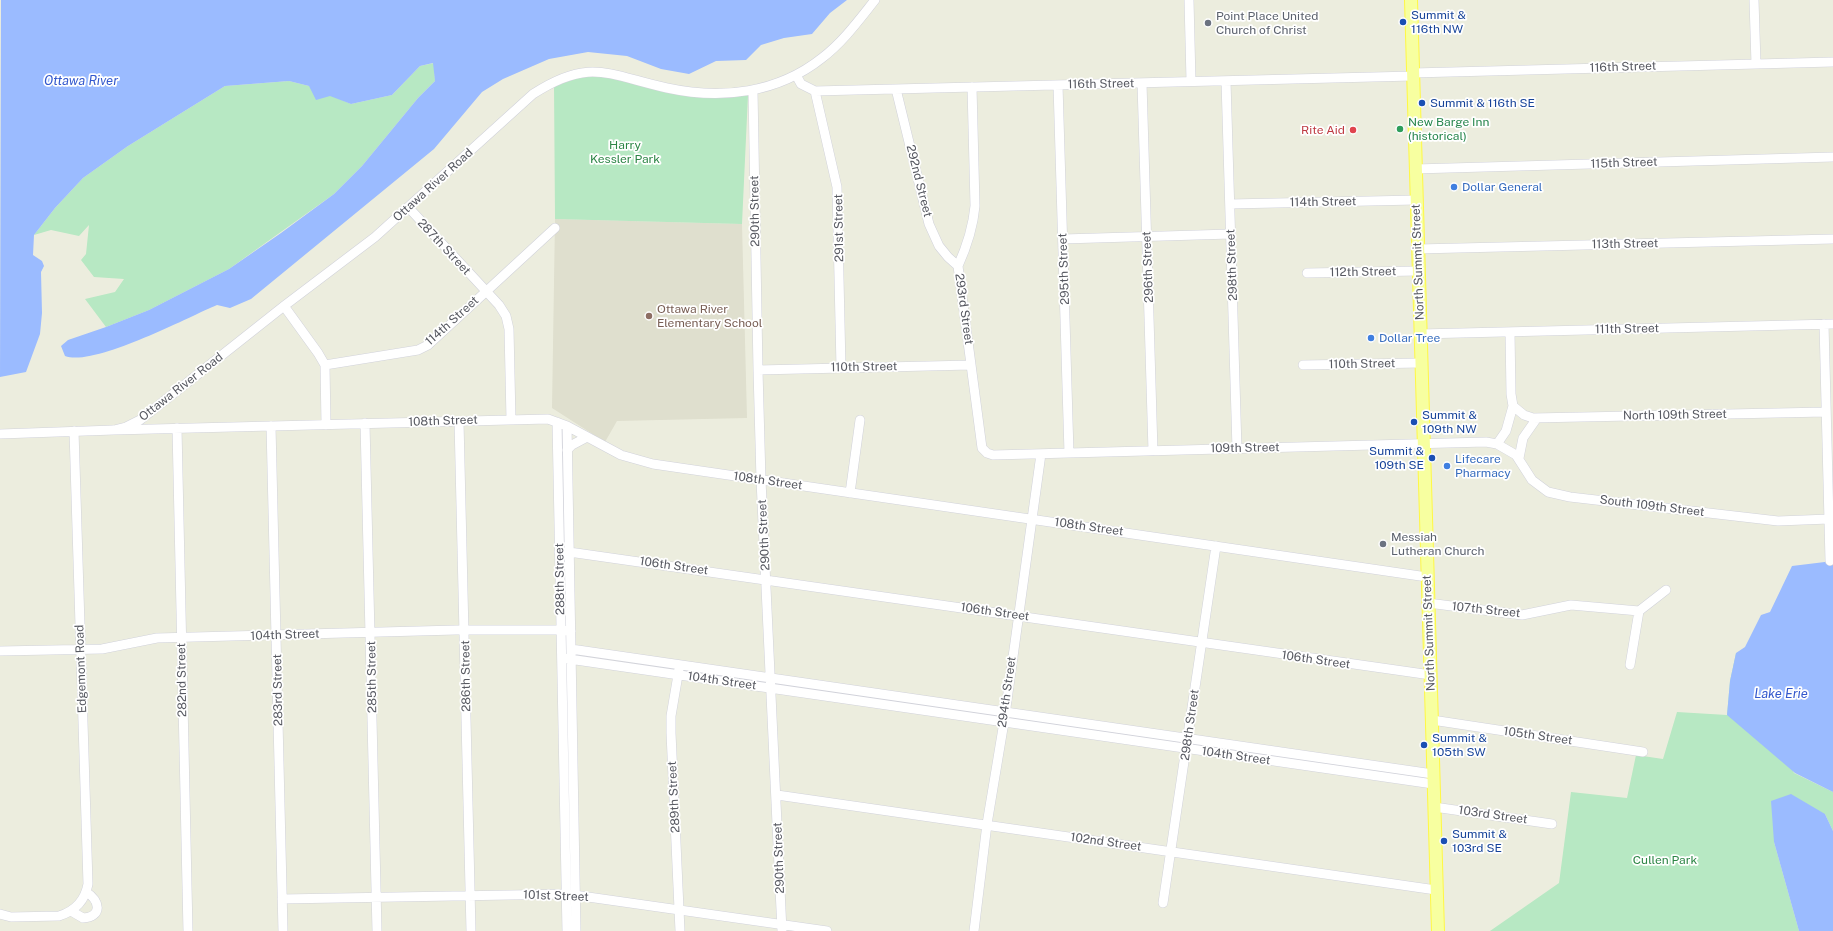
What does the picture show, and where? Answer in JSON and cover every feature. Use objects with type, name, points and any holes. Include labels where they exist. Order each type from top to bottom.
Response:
[{"type":"main road","name":"North Summit Street","points":[[1411,0],[1438,931]]},
{"type":"street","name":"Ottawa River Road","points":[[0,434],[114,430],[144,421],[284,306],[359,251],[409,208],[533,94],[552,82],[570,75],[589,71],[606,72],[668,88],[710,93],[734,93],[753,90],[772,85],[796,75],[823,58],[875,0]]},
{"type":"street","points":[[1189,0],[1191,82]]},
{"type":"street","points":[[1754,0],[1756,64]]},
{"type":"street","name":"116th Street","points":[[815,91],[1191,82],[1833,62]]},
{"type":"street","points":[[796,75],[801,84],[815,91]]},
{"type":"street","name":"298th Street","points":[[1226,80],[1237,449]]},
{"type":"street","name":"296th Street","points":[[1142,82],[1153,451]]},
{"type":"street","name":"295th Street","points":[[1058,85],[1069,453]]},
{"type":"street","name":"293rd Street","points":[[972,87],[975,206],[974,222],[968,244],[958,266],[982,448],[987,453],[993,455]]},
{"type":"street","name":"292nd Street","points":[[896,89],[929,224],[939,246],[958,266]]},
{"type":"street","name":"290th Street","points":[[753,90],[761,480],[777,795],[782,928]]},
{"type":"street","name":"291st Street","points":[[815,91],[838,186],[842,368]]},
{"type":"street","name":"115th Street","points":[[1415,169],[1833,157]]},
{"type":"street","name":"114th Street","points":[[1230,204],[1416,200]]},
{"type":"street","name":"287th Street","points":[[409,208],[499,305],[506,316],[509,330],[511,420]]},
{"type":"street","name":"114th Street","points":[[325,365],[418,350],[428,345],[555,228]]},
{"type":"street","points":[[1063,239],[1231,234]]},
{"type":"street","name":"113th Street","points":[[1418,250],[1833,239]]},
{"type":"street","name":"112th Street","points":[[1307,273],[1418,271]]},
{"type":"street","points":[[284,306],[325,365],[326,424]]},
{"type":"street","points":[[1828,324],[1826,412],[1830,561]]},
{"type":"street","name":"111th Street","points":[[1420,334],[1828,324]]},
{"type":"street","points":[[1497,444],[1502,439],[1508,427],[1513,406],[1511,394],[1510,332]]},
{"type":"street","name":"110th Street","points":[[1303,365],[1421,363]]},
{"type":"street","name":"110th Street","points":[[758,370],[971,365]]},
{"type":"street","name":"North 109th Street","points":[[1513,406],[1524,415],[1537,418],[1826,412]]},
{"type":"street","points":[[1519,458],[1523,438],[1537,418]]},
{"type":"street","name":"108th Street","points":[[144,421],[158,429],[548,420],[567,426],[612,451],[632,459],[653,464],[1427,577]]},
{"type":"street","points":[[850,492],[860,420]]},
{"type":"street","name":"286th Street","points":[[459,421],[471,931]]},
{"type":"street","name":"288th Street","points":[[557,422],[561,630],[568,736],[570,814],[571,895],[567,931]]},
{"type":"street","name":"285th Street","points":[[365,424],[377,931]]},
{"type":"street","name":"283rd Street","points":[[271,426],[283,931]]},
{"type":"street","name":"288th Street","points":[[567,426],[571,631],[568,736]]},
{"type":"street","name":"282nd Street","points":[[177,428],[188,931]]},
{"type":"street","name":"Edgemont Road","points":[[71,911],[79,904],[86,892],[88,884],[74,431]]},
{"type":"street","points":[[567,450],[572,445],[587,437]]},
{"type":"street","name":"109th Street","points":[[993,455],[1486,442],[1497,444]]},
{"type":"street","name":"South 109th Street","points":[[1497,444],[1516,454],[1532,480],[1548,492],[1570,497],[1778,521],[1829,519]]},
{"type":"street","name":"294th Street","points":[[974,931],[987,824],[1004,722],[1041,454]]},
{"type":"street","name":"298th Street","points":[[1163,904],[1216,546]]},
{"type":"street","name":"106th Street","points":[[559,552],[569,552],[766,579],[1431,675]]},
{"type":"street","points":[[1630,665],[1639,611],[1666,590]]},
{"type":"street","name":"107th Street","points":[[1428,603],[1514,615],[1531,614],[1560,606],[1571,605],[1639,611]]},
{"type":"street","name":"104th Street","points":[[0,651],[120,647],[147,639],[464,630],[571,631]]},
{"type":"street","name":"104th Street","points":[[571,649],[1310,756],[1433,779]]},
{"type":"street","name":"104th Street","points":[[562,658],[1308,766],[1433,779]]},
{"type":"street","name":"289th Street","points":[[679,664],[671,716],[671,733],[680,931]]},
{"type":"street","points":[[883,704],[884,694]]},
{"type":"street","name":"105th Street","points":[[1432,720],[1644,752]]},
{"type":"street","points":[[1093,735],[1094,725]]},
{"type":"street","points":[[1308,766],[1310,756]]},
{"type":"street","name":"102nd Street","points":[[777,795],[987,824],[1436,890]]},
{"type":"street","name":"103rd Street","points":[[1434,807],[1552,824]]},
{"type":"street","points":[[0,914],[11,917],[59,916],[71,911],[83,918],[91,916],[95,912],[98,905],[96,899],[86,892]]},
{"type":"street","name":"288th Street","points":[[571,895],[576,931]]},
{"type":"street","name":"101st Street","points":[[282,900],[571,895],[680,910],[782,928],[827,931]]},
{"type":"shaded area","name":"Ottawa River Elementary School","points":[[555,219],[742,224],[747,418],[617,421],[605,442],[552,408]]},
{"type":"green space","points":[[434,63],[435,81],[418,98],[362,166],[334,194],[229,269],[149,310],[106,327],[85,299],[115,292],[124,279],[94,277],[81,260],[86,254],[89,225],[79,236],[51,230],[34,235],[55,208],[83,178],[128,146],[225,86],[289,81],[309,86],[351,104],[392,95],[420,66]]},
{"type":"green space","name":"Harry Kessler Park","points":[[597,75],[731,97],[748,95],[742,224],[555,219],[554,85],[569,79]]},
{"type":"green space","name":"Cullen Park","points":[[1736,653],[1794,773],[1833,792],[1833,831],[1825,814],[1774,842],[1799,931],[1490,931],[1559,883],[1571,792],[1627,798],[1636,755],[1663,759],[1677,712],[1727,715],[1730,681]]},
{"type":"water","name":"Ottawa River","points":[[1,0],[847,0],[830,13],[812,34],[784,38],[761,45],[746,60],[716,61],[689,74],[661,69],[627,56],[588,52],[549,59],[503,79],[482,92],[434,149],[251,299],[230,308],[217,305],[140,340],[118,348],[79,358],[65,356],[61,346],[68,340],[149,310],[229,269],[334,194],[362,166],[418,98],[435,81],[433,63],[420,66],[392,95],[351,104],[330,96],[316,100],[309,86],[289,81],[225,86],[128,146],[83,178],[55,208],[34,235],[33,255],[42,261],[44,266],[41,272],[42,313],[40,334],[26,372],[0,377]]},
{"type":"water","name":"Lake Erie","points":[[1833,561],[1833,792],[1795,773],[1727,715],[1730,681],[1736,653],[1745,647],[1761,615],[1770,612],[1792,566]]},
{"type":"water","points":[[1791,794],[1825,814],[1833,831],[1833,931],[1799,931],[1774,842],[1771,801]]},
{"type":"place","name":"Summit & 116th NW","points":[[1403,22]]},
{"type":"place","name":"Point Place United Church of Christ","points":[[1208,23]]},
{"type":"place","name":"Summit & 116th SE","points":[[1422,103]]},
{"type":"place","name":"New Barge Inn (historical)","points":[[1400,129]]},
{"type":"place","name":"Rite Aid","points":[[1353,130]]},
{"type":"place","name":"Dollar General","points":[[1454,187]]},
{"type":"place","name":"Ottawa River Elementary School","points":[[649,316]]},
{"type":"place","name":"Dollar Tree","points":[[1371,338]]},
{"type":"place","name":"Summit & 109th NW","points":[[1414,422]]},
{"type":"place","name":"Summit & 109th SE","points":[[1432,458]]},
{"type":"place","name":"Lifecare Pharmacy","points":[[1447,466]]},
{"type":"place","name":"Messiah Lutheran Church","points":[[1383,544]]},
{"type":"place","name":"Summit & 105th SW","points":[[1424,745]]},
{"type":"place","name":"Summit & 103rd SE","points":[[1444,841]]}]
